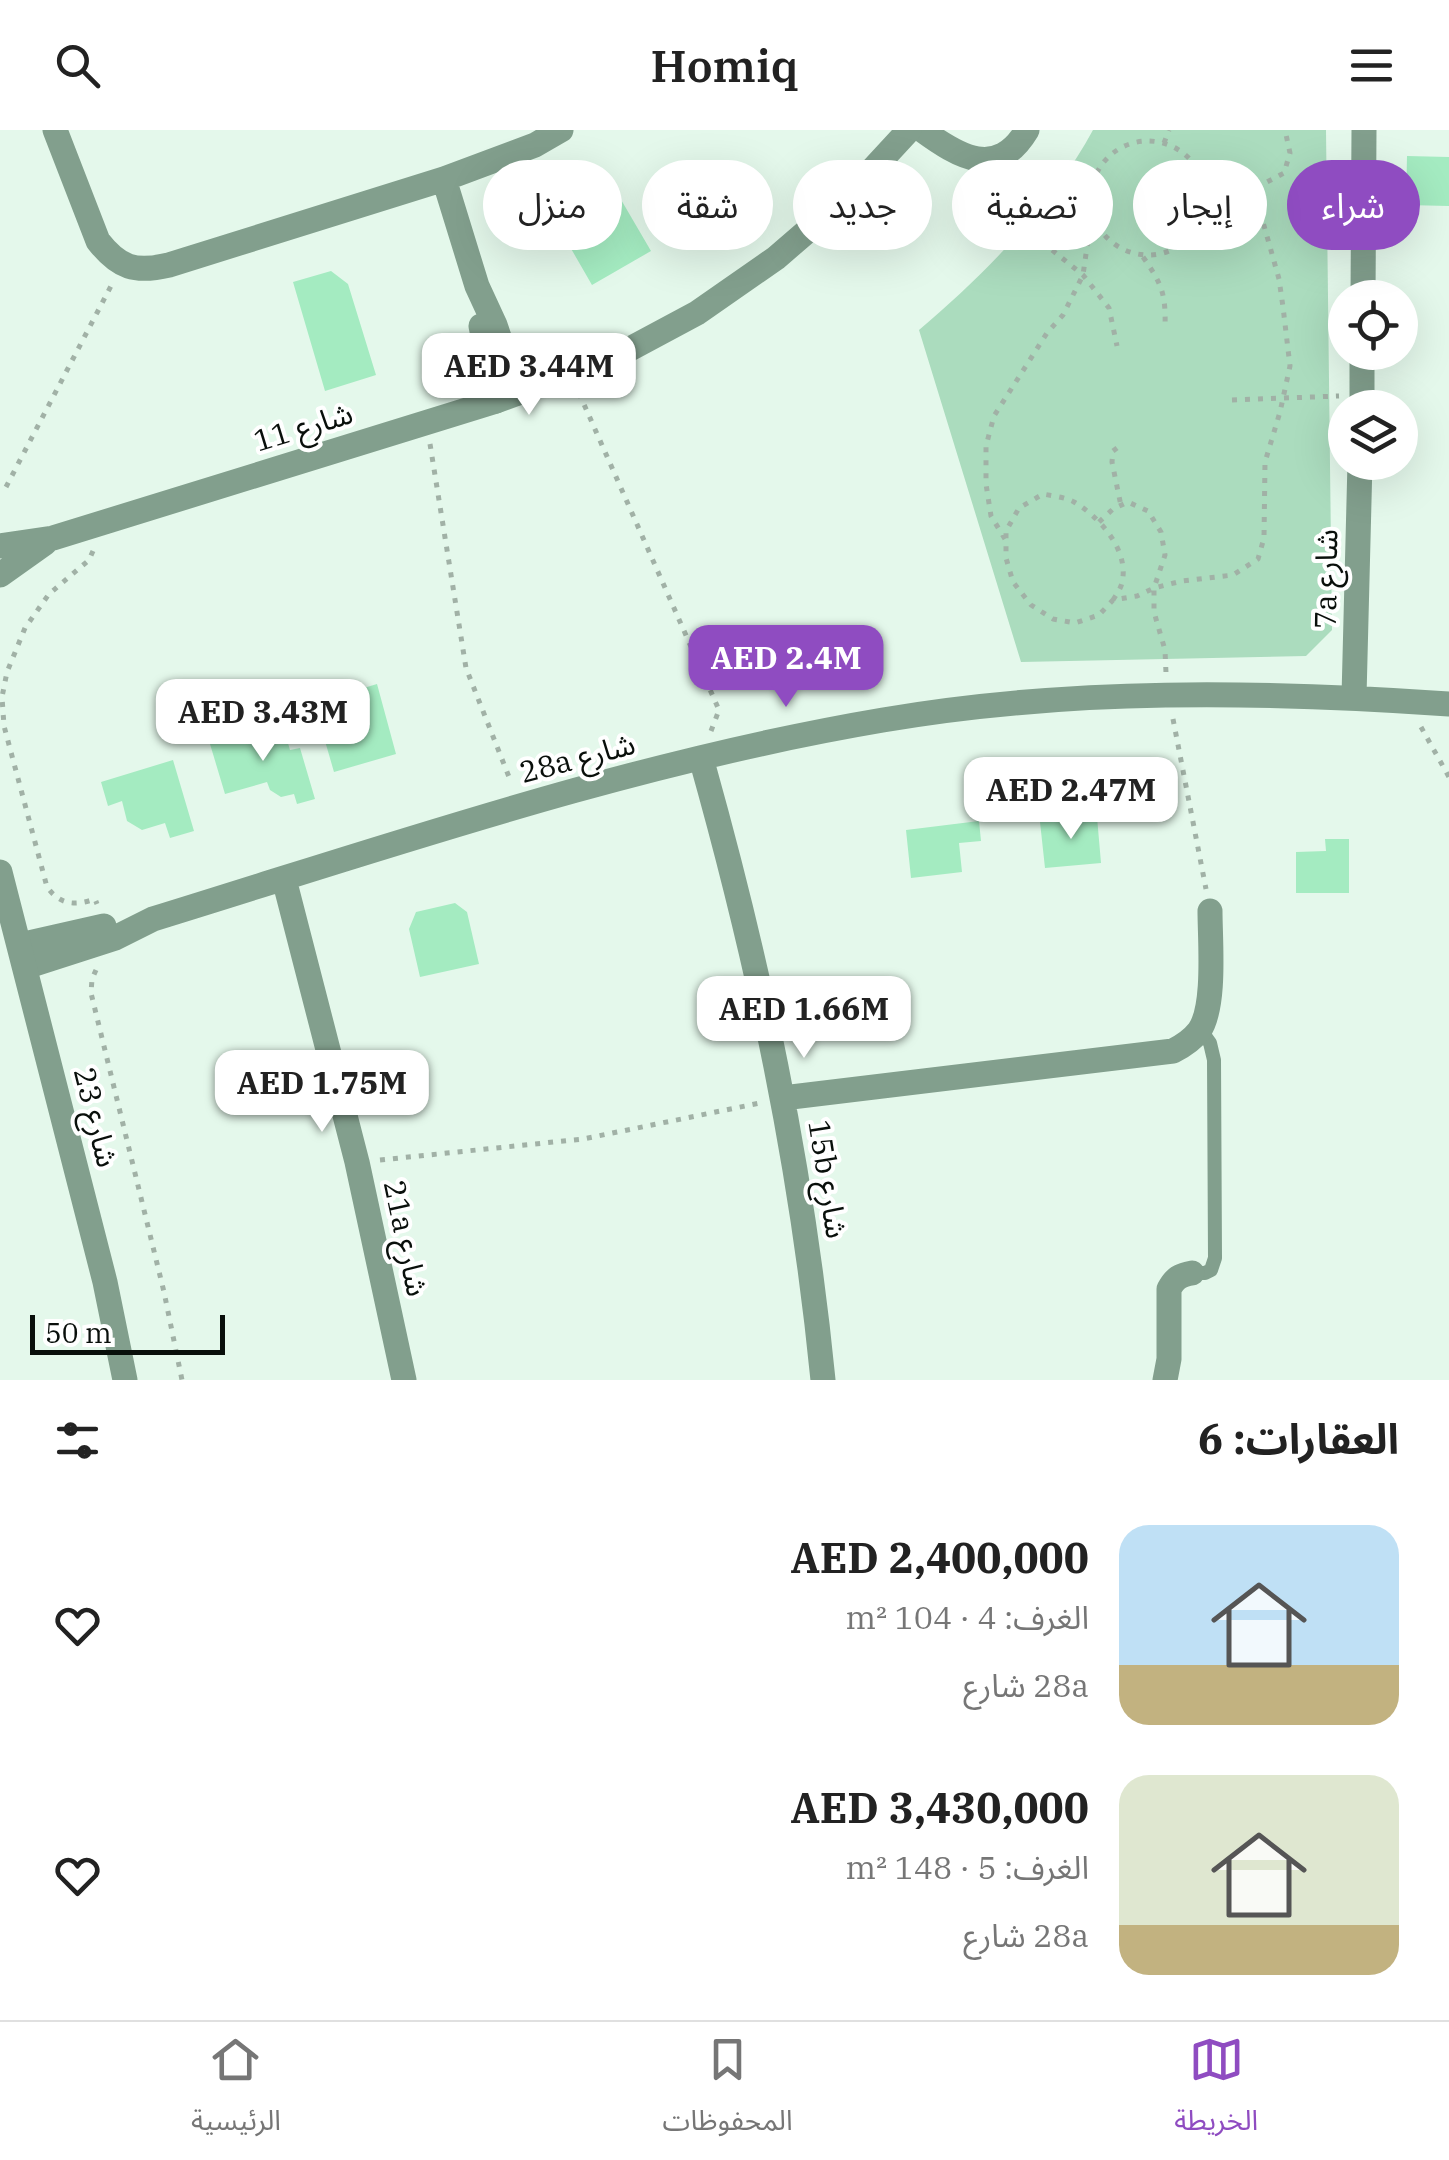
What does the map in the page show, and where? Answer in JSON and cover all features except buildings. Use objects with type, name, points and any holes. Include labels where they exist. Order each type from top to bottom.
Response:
[{"type":"street","points":[[55,130],[98,241],[122,265],[138,269],[169,265],[444,179],[535,145],[561,130]]},
{"type":"street","name":"شارع 11","points":[[0,546],[53,538],[507,397],[613,358],[697,313],[776,258],[849,195],[908,130]]},
{"type":"street","points":[[922,130],[954,152],[982,159],[997,159],[1012,152],[1027,130]]},
{"type":"street","points":[[952,130],[982,159]]},
{"type":"street","points":[[1363,280],[1364,130]]},
{"type":"street","points":[[444,179],[477,286],[479,316],[507,397]]},
{"type":"street","name":"7a شارع","points":[[1354,697],[1360,480]]},
{"type":"street","name":"شارع 11","points":[[0,575],[53,538]]},
{"type":"street","name":"28a شارع","points":[[22,956],[105,933],[132,920],[153,920],[521,806],[793,736],[886,719],[1074,699],[1168,695],[1261,694],[1449,704]]},
{"type":"street","name":"15b شارع","points":[[701,758],[738,890],[783,1098],[822,1380]]},
{"type":"street","name":"شارع 23","points":[[0,872],[105,1282],[125,1380]]},
{"type":"street","name":"21a شارع","points":[[284,878],[357,1162],[404,1380]]},
{"type":"street","points":[[783,1098],[1173,1051],[1200,1029],[1208,1013],[1210,911]]},
{"type":"street","points":[[1165,1380],[1169,1360],[1169,1289],[1174,1280],[1192,1273]]},
{"type":"lane","points":[[1192,1273],[1211,1270],[1215,1258],[1214,1060],[1210,1043],[1200,1029]]},
{"type":"path","points":[[1164,143],[1170,130]]},
{"type":"path","points":[[1267,182],[1284,173],[1290,153],[1285,130]]},
{"type":"path","points":[[1105,160],[1125,145],[1144,140],[1164,143],[1191,160]]},
{"type":"path","points":[[982,159],[1021,224],[1083,274],[1109,308],[1118,346]]},
{"type":"path","points":[[1113,600],[1182,581],[1232,575],[1258,559],[1264,538],[1264,462],[1290,366],[1278,279],[1267,237]]},
{"type":"path","points":[[1113,244],[1143,256],[1174,250]]},
{"type":"path","points":[[1006,542],[992,516],[986,484],[986,446],[994,416],[1063,315],[1083,274],[1086,250]]},
{"type":"path","points":[[1143,256],[1158,278],[1166,301],[1165,328]]},
{"type":"path","points":[[6,487],[122,265]]},
{"type":"path","points":[[571,375],[719,710],[701,758]]},
{"type":"path","points":[[1232,400],[1328,400]]},
{"type":"path","points":[[427,422],[466,668],[521,806]]},
{"type":"path","points":[[1116,448],[1112,462],[1121,506]]},
{"type":"path","points":[[1043,494],[1070,500],[1092,514],[1111,536],[1123,562],[1122,584],[1113,600],[1099,614],[1075,624],[1052,619],[1031,605],[1014,582],[1006,558],[1006,532],[1019,508],[1043,494]]},
{"type":"path","points":[[91,525],[95,544],[89,560],[49,594],[24,628],[2,698],[2,726],[47,887],[70,904],[95,899],[105,933],[111,958],[95,971],[91,993],[182,1380]]},
{"type":"path","points":[[1406,700],[1449,777]]},
{"type":"path","points":[[357,1162],[583,1139],[783,1098]]},
{"type":"green space","points":[[1093,130],[1326,130],[1326,160],[1287,160],[1287,250],[1327,250],[1332,630],[1306,656],[1021,662],[919,330],[1003,250],[1113,250],[1113,160],[1076,158]]}]
